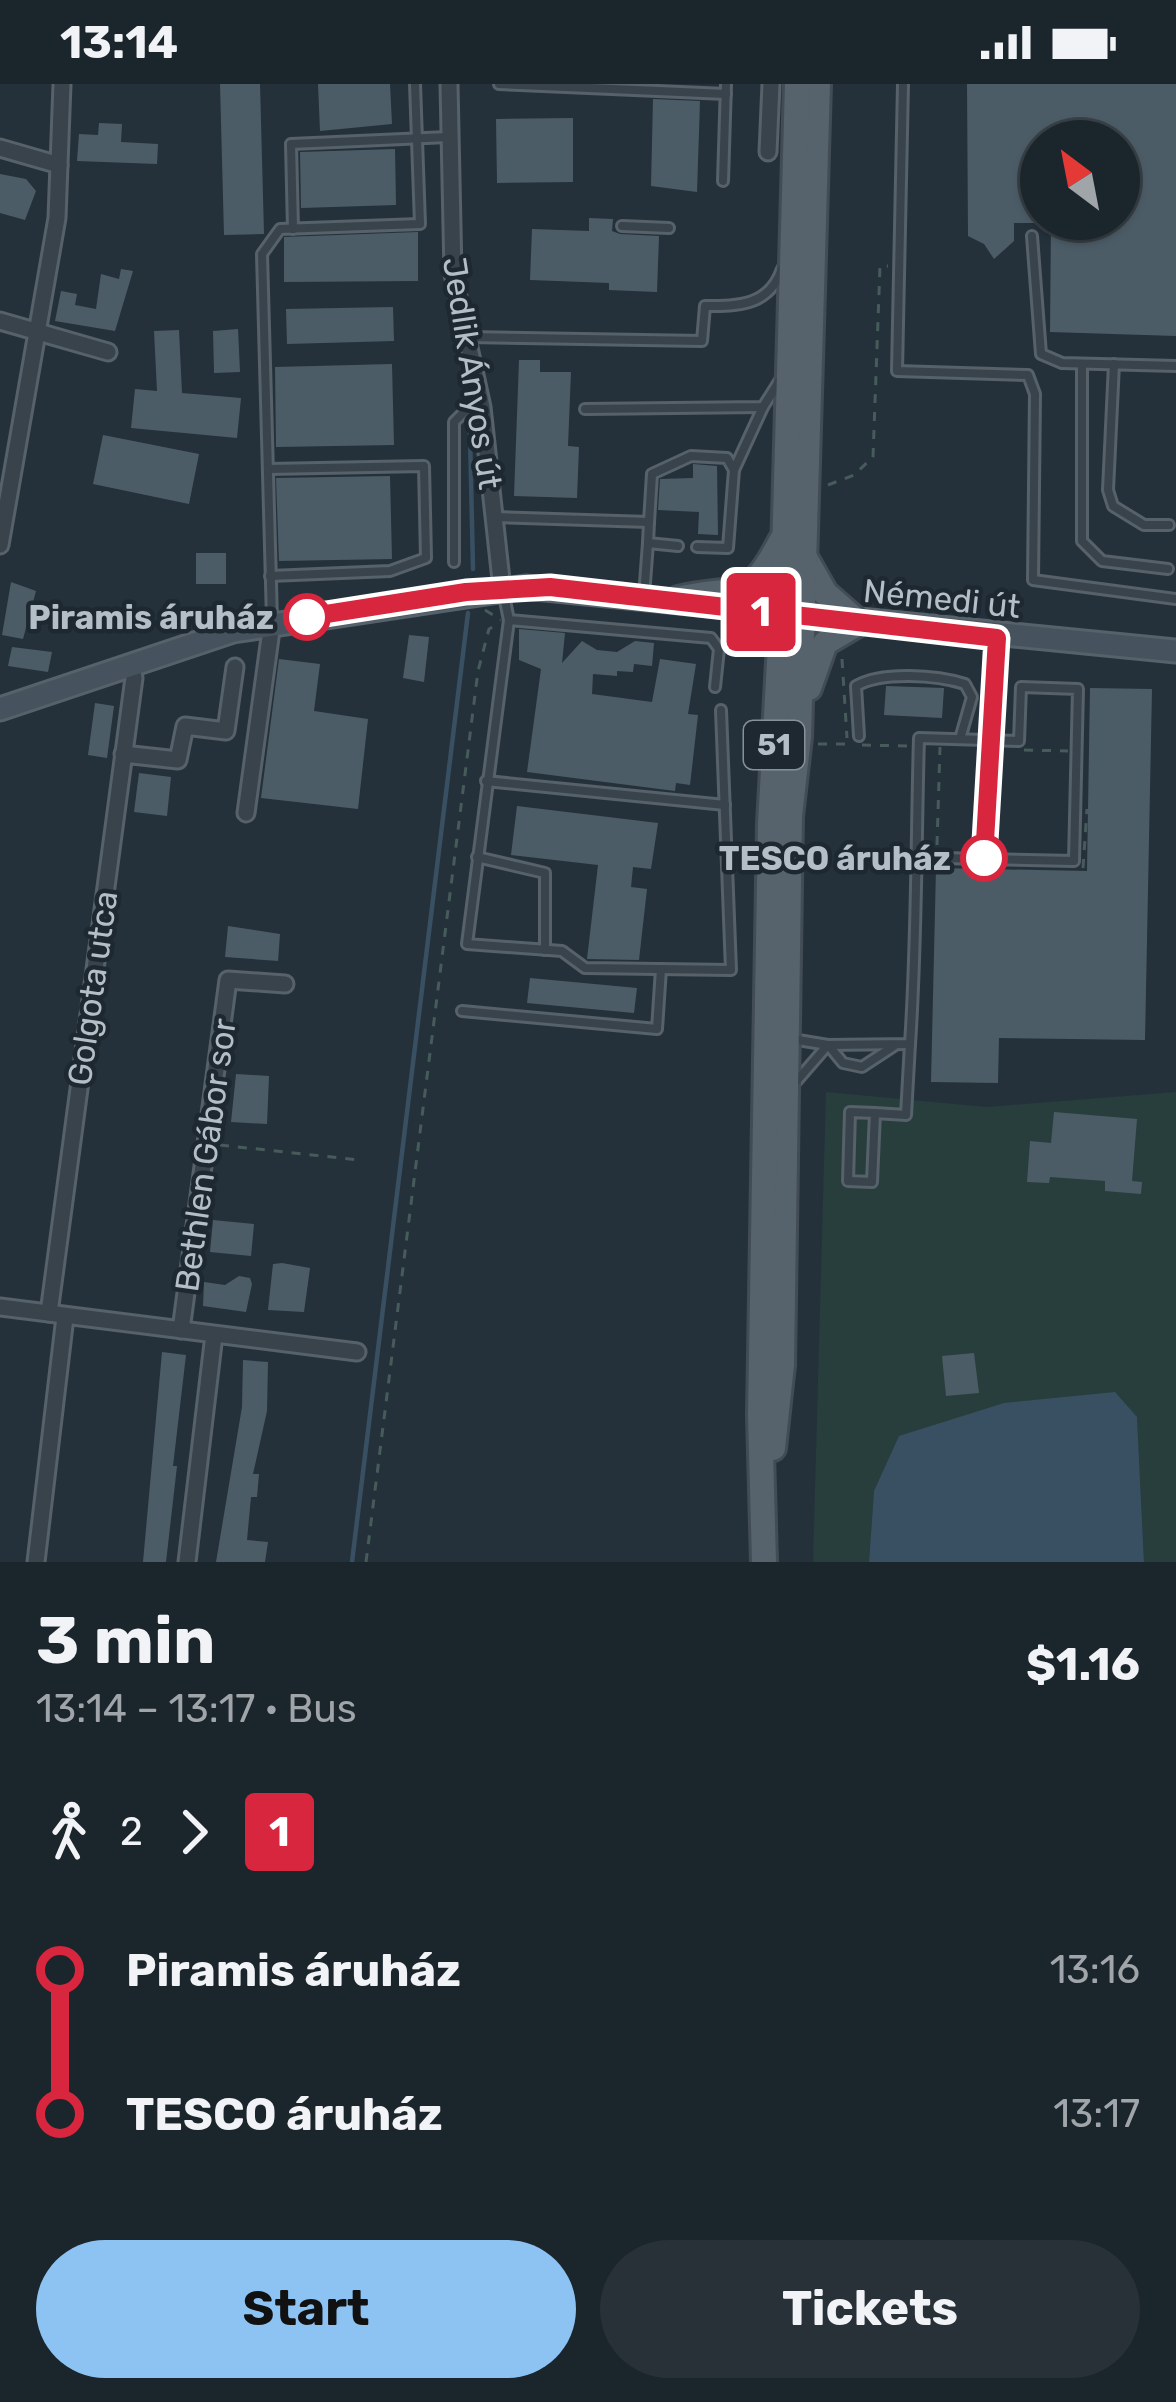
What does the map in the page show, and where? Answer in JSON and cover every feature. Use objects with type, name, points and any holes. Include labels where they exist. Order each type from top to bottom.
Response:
[{"type":"main road","name":"51","points":[[764,1562],[766,1498],[782,1365],[790,816],[808,740],[784,533],[797,84]]},
{"type":"main road","name":"51","points":[[766,1498],[760,1415],[770,824],[791,615],[803,555],[818,84]]},
{"type":"main road","points":[[678,599],[749,589],[769,568],[784,533]]},
{"type":"main road","points":[[803,555],[825,593],[859,623],[825,644],[815,660],[808,740]]},
{"type":"main road","name":"Némedi út","points":[[0,709],[131,663],[272,623],[502,589],[678,599],[997,638],[1176,652]]},
{"type":"street","points":[[0,545],[57,218],[62,84]]},
{"type":"street","name":"Jedlik Ányos út","points":[[448,84],[453,274],[482,406],[502,589]]},
{"type":"street","points":[[769,152],[771,84]]},
{"type":"street","points":[[0,148],[59,165]]},
{"type":"street","points":[[0,321],[108,352]]},
{"type":"street","points":[[246,813],[272,623]]},
{"type":"street","name":"Golgota utca","points":[[36,1562],[57,1315],[131,663]]},
{"type":"street","points":[[124,754],[178,760],[185,726],[226,731],[235,667]]},
{"type":"street","name":"Bethlen Gábor sor","points":[[182,1330],[228,980],[285,984]]},
{"type":"street","points":[[0,1307],[357,1352]]},
{"type":"street","points":[[187,1562],[214,1335]]},
{"type":"lane","points":[[272,623],[262,254],[280,229],[420,224],[415,84]]},
{"type":"lane","points":[[499,84],[726,89],[723,181]]},
{"type":"lane","points":[[903,84],[897,370],[1028,375],[1035,384],[1033,580],[1176,599]]},
{"type":"lane","points":[[293,229],[291,144],[449,137]]},
{"type":"lane","points":[[622,226],[669,228]]},
{"type":"lane","points":[[1032,240],[1041,354],[1082,364],[1176,366]]},
{"type":"lane","points":[[467,338],[702,341],[705,307],[742,306],[764,296],[778,279],[790,246]]},
{"type":"lane","points":[[1082,364],[1082,541],[1102,561],[1168,569]]},
{"type":"lane","points":[[1114,364],[1108,490],[1113,506],[1144,525],[1169,525]]},
{"type":"lane","points":[[697,547],[728,548],[734,470],[763,406],[786,370]]},
{"type":"lane","points":[[454,562],[454,422],[468,409],[482,406]]},
{"type":"lane","points":[[585,409],[763,406]]},
{"type":"lane","points":[[644,596],[652,474],[674,461],[727,458],[734,470]]},
{"type":"lane","points":[[268,469],[424,466],[426,558],[390,571],[270,576]]},
{"type":"lane","points":[[496,517],[649,522]]},
{"type":"lane","points":[[648,543],[678,546]]},
{"type":"lane","points":[[502,589],[509,620],[467,944],[562,951],[585,968],[731,970],[721,710]]},
{"type":"lane","points":[[509,620],[711,638],[719,649],[715,687]]},
{"type":"lane","points":[[984,858],[997,638]]},
{"type":"lane","points":[[859,740],[856,686],[875,678],[965,684],[972,697],[960,739]]},
{"type":"lane","points":[[855,856],[916,856],[1074,861],[1078,689],[1021,687],[1019,741],[919,738],[916,856],[910,1044],[906,1114],[850,1112],[848,1181],[872,1182],[875,1113]]},
{"type":"lane","points":[[486,781],[725,805]]},
{"type":"lane","points":[[477,857],[545,873],[545,950]]},
{"type":"lane","points":[[462,1010],[657,1029],[662,968]]},
{"type":"lane","points":[[768,1005],[787,1038]]},
{"type":"lane","points":[[787,1038],[828,1045],[910,1044]]},
{"type":"lane","points":[[766,1066],[787,1038]]},
{"type":"lane","points":[[828,1045],[843,1064],[862,1066],[895,1044]]},
{"type":"lane","points":[[786,1113],[798,1075],[828,1045]]},
{"type":"path","points":[[820,486],[845,481],[873,458],[880,266],[901,267]]},
{"type":"path","points":[[482,610],[509,620]]},
{"type":"path","points":[[366,1562],[478,671],[489,628],[509,620]]},
{"type":"path","points":[[719,649],[766,637]]},
{"type":"path","points":[[836,652],[842,660],[843,731],[851,744]]},
{"type":"path","points":[[808,740],[851,744],[859,740]]},
{"type":"path","points":[[937,857],[940,747]]},
{"type":"path","points":[[1064,868],[1086,868],[1087,799]]},
{"type":"path","points":[[206,1143],[359,1160]]},
{"type":"green space","points":[[826,1092],[986,1107],[1176,1092],[1176,1562],[1144,1562],[1137,1417],[874,1491],[869,1562],[813,1562]]},
{"type":"water","points":[[1115,1392],[1137,1417],[1144,1562],[869,1562],[874,1491],[899,1436],[1004,1403]]},
{"type":"building","points":[[220,84],[260,84],[264,234],[224,235]]},
{"type":"building","points":[[318,84],[390,84],[392,124],[320,131]]},
{"type":"building","points":[[967,84],[1176,84],[1176,336],[1050,332],[1051,240],[1140,240],[1140,120],[1020,120],[1020,223],[1014,223],[1014,241],[994,259],[984,244],[968,236]]},
{"type":"building","points":[[653,99],[700,101],[697,192],[651,186]]},
{"type":"building","points":[[573,118],[573,182],[497,183],[496,119]]},
{"type":"building","points":[[99,123],[122,124],[121,142],[158,144],[157,164],[77,161],[79,134],[98,135]]},
{"type":"building","points":[[395,149],[396,205],[301,208],[300,152]]},
{"type":"building","points":[[0,174],[26,179],[36,191],[25,220],[0,213]]},
{"type":"building","points":[[589,218],[613,219],[612,231],[620,234],[659,236],[657,292],[609,290],[609,283],[530,280],[532,229],[589,231]]},
{"type":"building","points":[[418,232],[418,281],[284,282],[284,237]]},
{"type":"building","points":[[121,269],[133,271],[115,331],[55,321],[61,291],[77,294],[75,305],[96,309],[101,274],[119,279]]},
{"type":"building","points":[[393,307],[394,341],[287,344],[286,309]]},
{"type":"building","points":[[238,329],[240,372],[214,373],[213,331]]},
{"type":"building","points":[[179,330],[182,393],[241,398],[237,438],[131,428],[135,389],[157,391],[154,331]]},
{"type":"building","points":[[519,360],[540,360],[540,372],[571,372],[568,446],[579,447],[577,498],[514,496]]},
{"type":"building","points":[[392,364],[394,445],[276,447],[275,367]]},
{"type":"building","points":[[103,435],[199,454],[189,504],[93,484]]},
{"type":"building","points":[[693,464],[717,466],[718,535],[698,534],[699,512],[658,510],[660,479],[693,478]]},
{"type":"building","points":[[390,476],[392,559],[279,561],[276,478]]},
{"type":"building","points":[[196,553],[226,553],[226,584],[196,584]]},
{"type":"building","points":[[11,582],[36,591],[23,639],[2,635]]},
{"type":"building","points":[[519,629],[565,633],[562,663],[582,641],[597,650],[617,652],[635,641],[654,643],[652,666],[634,664],[633,672],[617,671],[617,676],[593,674],[592,694],[652,702],[660,659],[696,664],[688,714],[698,715],[690,785],[676,783],[675,791],[527,772],[541,669],[519,660]]},
{"type":"building","points":[[409,635],[429,637],[424,682],[403,678]]},
{"type":"building","points":[[12,647],[52,652],[48,672],[8,666]]},
{"type":"building","points":[[279,659],[320,664],[314,711],[368,719],[358,809],[261,798]]},
{"type":"building","points":[[886,686],[944,688],[942,718],[884,715]]},
{"type":"building","points":[[1090,688],[1152,689],[1145,1040],[999,1038],[998,1083],[931,1082],[936,868],[1087,871]]},
{"type":"building","points":[[95,703],[114,706],[107,758],[88,755]]},
{"type":"building","points":[[139,773],[171,777],[167,816],[134,812]]},
{"type":"building","points":[[517,806],[658,823],[651,869],[633,867],[631,887],[647,889],[639,960],[587,959],[598,865],[511,855]]},
{"type":"building","points":[[228,926],[280,934],[278,961],[225,957]]},
{"type":"building","points":[[530,978],[637,988],[634,1013],[527,1003]]},
{"type":"building","points":[[236,1074],[269,1076],[267,1124],[231,1122]]},
{"type":"building","points":[[1054,1112],[1137,1119],[1132,1181],[1142,1182],[1141,1194],[1105,1191],[1105,1181],[1050,1177],[1049,1183],[1027,1182],[1030,1141],[1051,1143]]},
{"type":"building","points":[[213,1220],[254,1224],[251,1256],[210,1252]]},
{"type":"building","points":[[273,1264],[310,1268],[304,1312],[268,1310]]},
{"type":"building","points":[[239,1276],[250,1278],[252,1284],[246,1312],[203,1306],[204,1282],[225,1285]]},
{"type":"building","points":[[162,1352],[186,1355],[173,1466],[177,1466],[166,1562],[143,1562]]},
{"type":"building","points":[[974,1353],[979,1393],[946,1396],[942,1356]]},
{"type":"building","points":[[243,1360],[268,1362],[267,1411],[253,1474],[259,1474],[257,1497],[251,1497],[247,1540],[268,1542],[265,1562],[216,1562],[242,1407]]},
{"type":"waterway","points":[[470,433],[473,569]]},
{"type":"waterway","points":[[352,1562],[468,613]]},
{"type":"bus line","name":"1","points":[[307,617],[466,592],[550,587],[997,638],[984,858]]},
{"type":"place","name":"Piramis áruház","points":[[307,617]]},
{"type":"place","name":"TESCO áruház","points":[[984,858]]}]
